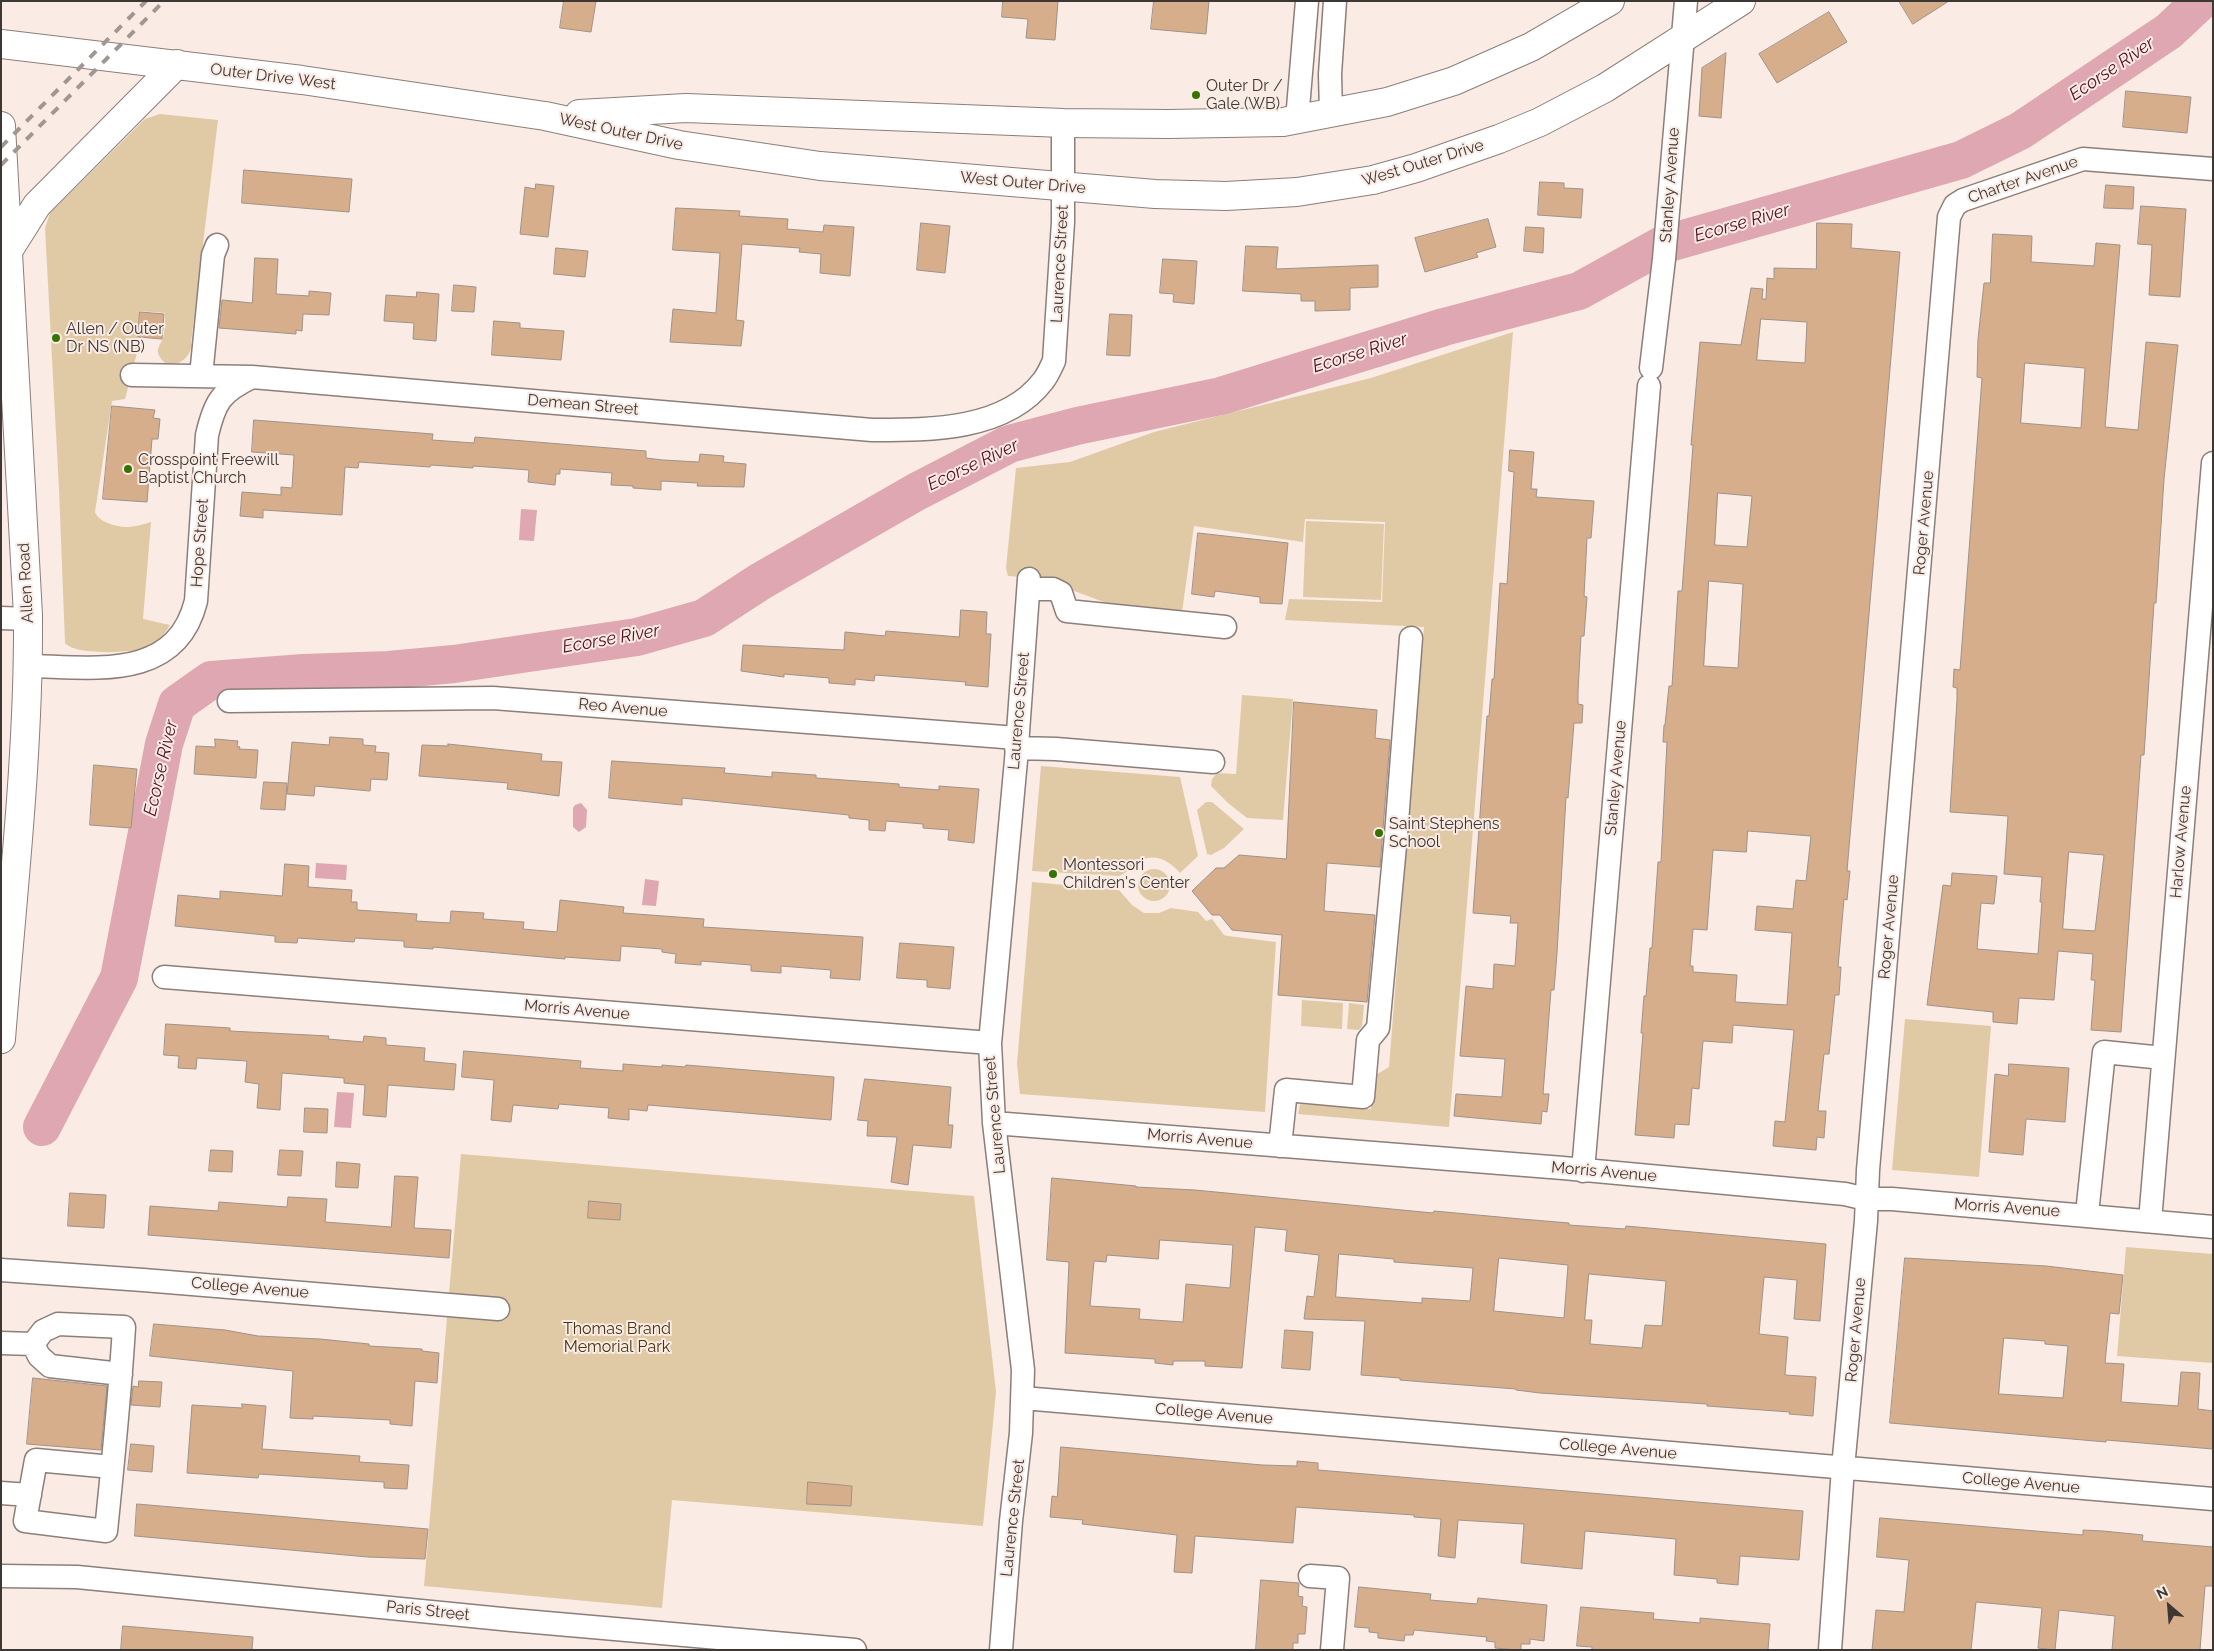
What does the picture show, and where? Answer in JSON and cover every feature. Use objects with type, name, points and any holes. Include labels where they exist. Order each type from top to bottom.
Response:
[{"type":"main road","name":"West Outer Drive","points":[[545,116],[686,108],[1063,123],[1168,124],[1297,120],[1387,102],[1461,77],[1531,47],[1610,1]]},
{"type":"main road","name":"West Outer Drive","points":[[545,116],[679,145],[820,166],[1155,194],[1226,196],[1297,192],[1373,180],[1458,155],[1540,122],[1605,88],[1741,1]]},
{"type":"main road","name":"Outer Drive West","points":[[1,44],[302,80],[545,116]]},
{"type":"main road","points":[[8,252],[37,205],[177,64]]},
{"type":"main road","name":"Allen Road","points":[[1,126],[8,252],[14,619],[28,666],[9,841],[1,1039]]},
{"type":"street","points":[[1297,120],[1307,1]]},
{"type":"street","points":[[1331,113],[1330,74],[1335,1]]},
{"type":"street","name":"Stanley Avenue","points":[[1583,1170],[1650,377],[1664,260],[1686,1]]},
{"type":"street","name":"Laurence Street","points":[[1028,396],[1044,380],[1056,354],[1063,222],[1063,123]]},
{"type":"street","name":"Charter Avenue","points":[[1955,205],[1963,200],[2084,159],[2213,168]]},
{"type":"street","name":"Roger Avenue","points":[[1830,1650],[1843,1468],[1866,1221],[1866,1199],[1949,216],[1955,205]]},
{"type":"street","points":[[201,376],[213,255],[217,245]]},
{"type":"street","name":"Demean Street","points":[[132,374],[252,377],[872,430],[918,430],[973,422],[1002,412],[1028,396]]},
{"type":"street","name":"Hope Street","points":[[28,666],[110,668],[149,659],[173,645],[181,636],[192,619],[196,601],[207,435],[213,412],[223,396],[232,387],[252,377]]},
{"type":"street","name":"Harlow Avenue","points":[[2150,1221],[2213,463]]},
{"type":"street","name":"Laurence Street","points":[[1001,1650],[1011,1521],[1021,1433],[1023,1370],[994,1123],[990,1043],[1030,584],[1054,589],[1060,593],[1066,611],[1225,627]]},
{"type":"street","points":[[1280,1146],[1286,1090],[1362,1097],[1368,1040],[1378,1028],[1396,835],[1411,638]]},
{"type":"street","name":"Reo Avenue","points":[[229,701],[493,698],[1017,743],[1056,749],[1213,762]]},
{"type":"street","name":"Morris Avenue","points":[[164,977],[990,1043]]},
{"type":"street","points":[[2087,1214],[2104,1052],[2163,1058]]},
{"type":"street","name":"Morris Avenue","points":[[994,1123],[1583,1170],[1845,1194],[1866,1199],[1892,1199],[2087,1214],[2213,1227]]},
{"type":"street","name":"College Avenue","points":[[1,1270],[163,1281],[498,1309]]},
{"type":"street","points":[[32,1344],[43,1331],[58,1324],[124,1327],[121,1374],[106,1531],[25,1521],[36,1460],[112,1467]]},
{"type":"street","points":[[1,1343],[32,1344]]},
{"type":"street","points":[[32,1344],[39,1356],[50,1366],[121,1374]]},
{"type":"street","name":"College Avenue","points":[[1023,1398],[2213,1499]]},
{"type":"street","points":[[1,1493],[30,1495]]},
{"type":"street","name":"Paris Street","points":[[1,1576],[77,1577],[512,1620],[855,1650]]},
{"type":"street","points":[[1310,1576],[1338,1578],[1332,1650]]},
{"type":"green space","points":[[160,114],[218,120],[192,345],[189,354],[183,360],[175,364],[165,363],[159,356],[158,350],[164,335],[165,313],[140,311],[137,340],[140,341],[125,399],[112,401],[95,512],[100,519],[118,526],[127,527],[151,522],[143,619],[170,625],[155,643],[148,647],[130,651],[92,652],[71,647],[65,643],[45,228],[50,213],[145,119]]},
{"type":"green space","points":[[1513,332],[1449,1127],[1298,1114],[1300,1104],[1371,1109],[1374,1076],[1389,1067],[1424,627],[1285,620],[1289,599],[1382,602],[1385,522],[1305,519],[1303,542],[1194,526],[1182,612],[1114,606],[1040,578],[1008,576],[1006,568],[1016,468],[1070,462],[1154,432],[1371,378]]},
{"type":"green space","points":[[1306,521],[1384,524],[1381,600],[1303,597]]},
{"type":"green space","points":[[1242,695],[1293,699],[1283,820],[1247,818],[1211,786],[1212,779],[1217,773],[1236,774]]},
{"type":"green space","points":[[1041,766],[1180,777],[1198,856],[1180,873],[1166,861],[1155,858],[1144,859],[1138,862],[1127,872],[1119,876],[1032,871]]},
{"type":"green space","points":[[1206,802],[1212,802],[1244,829],[1224,848],[1211,855],[1207,854],[1197,810]]},
{"type":"green space","points":[[1154,869],[1166,873],[1170,885],[1166,897],[1154,901],[1142,897],[1138,885],[1142,873]]},
{"type":"green space","points":[[1032,882],[1119,890],[1132,905],[1144,913],[1159,913],[1171,908],[1198,912],[1206,921],[1212,919],[1224,935],[1276,942],[1265,1112],[1020,1094],[1017,1064]]},
{"type":"green space","points":[[1302,1000],[1343,1003],[1342,1029],[1301,1026]]},
{"type":"green space","points":[[1349,1003],[1364,1005],[1362,1026],[1359,1030],[1347,1029]]},
{"type":"green space","points":[[1905,1019],[1991,1026],[1979,1177],[1892,1170]]},
{"type":"green space","name":"Thomas Brand Memorial Park","points":[[461,1154],[974,1196],[996,1392],[983,1526],[672,1500],[662,1608],[424,1586]]},
{"type":"green space","points":[[2126,1247],[2213,1254],[2213,1363],[2117,1356]]},
{"type":"shaded area","points":[[521,509],[537,510],[534,541],[519,540]]},
{"type":"shaded area","points":[[581,803],[587,810],[586,827],[579,832],[573,827],[573,808]]},
{"type":"shaded area","points":[[316,863],[347,865],[346,880],[315,878]]},
{"type":"shaded area","points":[[645,879],[659,881],[656,906],[642,905]]},
{"type":"shaded area","points":[[337,1092],[354,1093],[351,1128],[334,1127]]},
{"type":"building","points":[[564,1],[596,1],[591,32],[560,28]]},
{"type":"building","points":[[1003,1],[1058,1],[1055,40],[1026,38],[1028,19],[1002,17]]},
{"type":"building","points":[[1154,1],[1209,1],[1206,34],[1151,29]]},
{"type":"building","points":[[1899,1],[1949,1],[1913,24]]},
{"type":"building","points":[[1829,12],[1847,42],[1777,83],[1759,54]]},
{"type":"building","points":[[1726,53],[1721,118],[1699,116],[1702,68]]},
{"type":"building","points":[[2126,91],[2191,97],[2187,133],[2123,127]]},
{"type":"building","points":[[244,170],[352,179],[349,212],[242,203]]},
{"type":"building","points":[[1540,182],[1564,183],[1564,188],[1583,189],[1581,218],[1538,215]]},
{"type":"building","points":[[536,184],[554,186],[548,237],[520,234],[525,187],[535,189]]},
{"type":"building","points":[[2106,185],[2134,187],[2133,209],[2104,208]]},
{"type":"building","points":[[2141,206],[2186,209],[2180,297],[2149,295],[2152,245],[2138,244]]},
{"type":"building","points":[[676,208],[740,211],[739,216],[788,219],[787,229],[823,232],[824,225],[854,227],[850,276],[820,273],[821,254],[799,252],[800,248],[742,244],[736,320],[744,321],[741,346],[670,342],[673,309],[716,313],[720,253],[673,250]]},
{"type":"building","points":[[1488,219],[1496,247],[1476,253],[1478,257],[1425,272],[1415,238]]},
{"type":"building","points":[[921,223],[950,226],[945,273],[917,270]]},
{"type":"building","points":[[1817,223],[1852,224],[1851,248],[1900,252],[1847,871],[1850,871],[1847,900],[1844,899],[1838,967],[1841,967],[1839,995],[1835,995],[1829,1054],[1824,1054],[1818,1111],[1826,1111],[1824,1138],[1817,1137],[1816,1150],[1773,1146],[1775,1121],[1785,1122],[1794,1030],[1733,1025],[1732,1043],[1703,1041],[1699,1089],[1692,1088],[1689,1125],[1675,1124],[1674,1138],[1635,1135],[1644,996],[1646,996],[1650,948],[1652,948],[1658,862],[1661,862],[1667,742],[1663,742],[1664,725],[1669,686],[1672,686],[1678,591],[1682,591],[1693,445],[1691,445],[1700,342],[1741,345],[1751,288],[1763,289],[1762,299],[1766,299],[1767,278],[1774,279],[1774,268],[1816,269]],"holes":[[[1761,319],[1807,322],[1805,363],[1757,360]],[[1718,493],[1752,496],[1747,547],[1715,545]],[[1709,581],[1743,584],[1738,668],[1704,666]],[[1748,831],[1811,836],[1806,881],[1796,880],[1793,909],[1757,906],[1755,930],[1792,933],[1787,1005],[1735,1002],[1737,975],[1693,972],[1693,966],[1690,966],[1693,929],[1707,930],[1713,850],[1746,852]]]},
{"type":"building","points":[[1526,227],[1544,228],[1543,253],[1524,251]]},
{"type":"building","points":[[1993,234],[2032,236],[2031,262],[2094,266],[2096,243],[2120,245],[2105,427],[2138,430],[2146,342],[2178,345],[2164,479],[2144,755],[2141,755],[2121,1032],[2091,1030],[2095,980],[2091,980],[2093,954],[2058,951],[2054,1000],[2019,998],[2017,1024],[1993,1022],[1993,1012],[1927,1005],[1943,885],[1951,886],[1952,873],[1997,876],[1994,904],[1981,903],[1977,949],[2038,954],[2042,877],[2004,874],[2008,816],[1950,812],[1957,700],[1957,688],[1953,687],[1954,669],[1960,670],[1982,378],[1977,377],[1978,339],[1984,283],[1990,283]],"holes":[[[2025,363],[2085,368],[2081,428],[2021,423]],[[2069,852],[2104,855],[2095,931],[2063,929]]]},
{"type":"building","points":[[1246,246],[1278,247],[1276,269],[1378,265],[1378,287],[1350,288],[1350,310],[1315,311],[1315,301],[1301,301],[1301,294],[1243,291]]},
{"type":"building","points":[[556,248],[588,251],[585,277],[554,274]]},
{"type":"building","points":[[255,258],[278,259],[276,294],[309,296],[309,291],[331,293],[329,315],[303,314],[302,331],[296,330],[296,334],[219,328],[222,300],[252,303]]},
{"type":"building","points":[[1163,259],[1197,261],[1194,304],[1173,302],[1174,294],[1160,293]]},
{"type":"building","points":[[454,285],[476,287],[474,312],[452,311]]},
{"type":"building","points":[[417,292],[439,294],[436,341],[413,339],[414,323],[384,321],[386,295],[416,297]]},
{"type":"building","points":[[140,312],[164,314],[162,339],[138,337]]},
{"type":"building","points":[[1110,314],[1132,315],[1130,356],[1107,355]]},
{"type":"building","points":[[494,321],[520,323],[520,328],[564,331],[561,360],[492,355]]},
{"type":"building","name":"Crosspoint Freewill Baptist Church","points":[[112,406],[155,410],[153,418],[160,419],[158,439],[152,439],[147,502],[103,499]]},
{"type":"building","points":[[254,420],[433,434],[432,440],[474,443],[475,437],[646,451],[646,458],[663,460],[699,462],[700,454],[724,456],[723,462],[746,464],[744,487],[697,486],[698,483],[661,481],[661,490],[633,488],[633,486],[611,485],[612,473],[560,469],[560,474],[556,474],[555,485],[528,482],[529,470],[473,466],[473,468],[431,465],[430,467],[359,462],[358,468],[345,467],[342,515],[263,510],[263,518],[240,516],[242,492],[281,495],[281,487],[292,488],[294,455],[252,452]]},
{"type":"building","points":[[1510,450],[1534,452],[1531,489],[1537,489],[1536,497],[1594,501],[1591,538],[1587,538],[1584,596],[1587,597],[1584,636],[1581,636],[1578,704],[1583,705],[1582,723],[1574,723],[1568,798],[1566,797],[1557,953],[1554,990],[1551,990],[1543,1094],[1549,1094],[1547,1112],[1542,1111],[1541,1124],[1454,1116],[1456,1094],[1502,1097],[1505,1059],[1460,1056],[1466,986],[1493,989],[1494,964],[1515,966],[1518,923],[1510,923],[1511,916],[1473,913],[1487,716],[1489,716],[1492,679],[1494,679],[1500,583],[1507,584],[1514,472],[1509,471]]},
{"type":"building","points":[[1198,533],[1288,543],[1282,604],[1260,603],[1260,597],[1215,591],[1214,597],[1192,594]]},
{"type":"building","points":[[961,610],[987,612],[986,634],[991,634],[988,687],[965,685],[966,682],[875,675],[874,681],[855,679],[855,685],[829,683],[829,678],[784,674],[784,677],[741,671],[743,645],[844,650],[845,632],[885,636],[886,631],[959,637]]},
{"type":"building","points":[[1294,702],[1377,710],[1375,738],[1390,740],[1380,867],[1327,863],[1324,911],[1375,915],[1367,1002],[1278,995],[1282,935],[1232,930],[1220,915],[1212,915],[1192,891],[1216,868],[1224,868],[1239,855],[1286,859]]},
{"type":"building","points":[[330,737],[363,739],[363,745],[376,746],[375,752],[389,753],[387,780],[371,779],[370,791],[315,786],[314,796],[287,794],[292,742],[329,745]]},
{"type":"building","points":[[215,739],[238,741],[237,746],[240,747],[239,749],[258,750],[256,778],[194,774],[196,746],[215,747]]},
{"type":"building","points":[[448,744],[542,754],[541,761],[562,762],[559,796],[507,789],[508,783],[419,776],[422,745],[448,746]]},
{"type":"building","points":[[612,761],[725,768],[724,773],[772,777],[772,772],[816,775],[816,778],[899,784],[899,787],[939,790],[939,786],[979,789],[974,843],[948,840],[949,830],[923,828],[923,824],[886,821],[885,831],[869,830],[869,820],[849,818],[849,815],[682,798],[682,805],[609,798]]},
{"type":"building","points":[[94,765],[137,769],[131,828],[90,825]]},
{"type":"building","points":[[264,782],[287,783],[285,810],[261,809]]},
{"type":"building","points":[[285,864],[309,866],[308,887],[352,890],[351,902],[357,902],[357,910],[417,914],[416,921],[450,923],[451,911],[484,913],[483,919],[524,922],[523,929],[557,932],[560,900],[624,907],[623,913],[704,919],[703,927],[863,937],[860,980],[830,978],[831,970],[781,966],[781,973],[751,971],[751,965],[701,961],[701,965],[675,963],[676,954],[662,952],[662,949],[621,946],[620,961],[565,957],[565,959],[433,947],[433,949],[404,947],[404,941],[355,938],[354,942],[298,938],[297,943],[275,942],[275,936],[175,926],[178,895],[220,899],[220,891],[282,896]]},
{"type":"building","points":[[900,943],[954,947],[950,989],[927,987],[927,980],[897,978]]},
{"type":"building","points":[[166,1024],[230,1028],[230,1031],[329,1036],[328,1039],[363,1042],[364,1036],[386,1038],[386,1045],[425,1048],[424,1061],[456,1064],[454,1090],[388,1085],[386,1117],[363,1115],[365,1085],[344,1083],[344,1078],[282,1073],[280,1110],[257,1108],[259,1084],[245,1082],[247,1061],[197,1058],[196,1069],[178,1068],[179,1056],[164,1055]]},
{"type":"building","points":[[464,1051],[581,1061],[580,1068],[623,1071],[623,1064],[662,1067],[662,1065],[685,1067],[686,1065],[834,1077],[831,1120],[648,1105],[647,1111],[629,1109],[629,1120],[608,1118],[609,1108],[559,1104],[558,1109],[513,1105],[511,1122],[491,1120],[494,1080],[462,1077]]},
{"type":"building","points":[[2009,1064],[2069,1068],[2065,1122],[2026,1119],[2023,1155],[1989,1152],[1995,1074],[2008,1076]]},
{"type":"building","points":[[865,1079],[951,1087],[948,1125],[953,1125],[951,1148],[913,1145],[908,1185],[891,1182],[897,1137],[867,1136],[868,1121],[858,1120]]},
{"type":"building","points":[[305,1108],[328,1109],[327,1133],[304,1132]]},
{"type":"building","points":[[211,1150],[233,1151],[232,1172],[209,1171]]},
{"type":"building","points":[[280,1150],[303,1151],[301,1176],[278,1175]]},
{"type":"building","points":[[337,1162],[360,1164],[358,1188],[336,1187]]},
{"type":"building","points":[[395,1176],[418,1177],[414,1228],[451,1230],[449,1258],[148,1235],[150,1206],[218,1211],[219,1202],[287,1207],[288,1197],[327,1199],[325,1222],[391,1227]]},
{"type":"building","points":[[1052,1178],[1433,1213],[1434,1211],[1569,1223],[1569,1225],[1625,1229],[1626,1226],[1826,1244],[1820,1321],[1794,1319],[1797,1280],[1764,1277],[1759,1334],[1788,1337],[1785,1375],[1816,1377],[1813,1416],[1789,1414],[1790,1412],[1707,1406],[1707,1404],[1540,1393],[1516,1389],[1361,1375],[1365,1321],[1304,1319],[1307,1296],[1314,1297],[1319,1255],[1285,1251],[1287,1230],[1255,1227],[1242,1368],[1205,1366],[1205,1361],[1173,1361],[1173,1365],[1155,1363],[1155,1359],[1065,1353],[1069,1262],[1047,1260]],"holes":[[[1160,1240],[1233,1245],[1230,1288],[1186,1284],[1183,1322],[1139,1319],[1140,1309],[1090,1306],[1094,1261],[1106,1262],[1107,1255],[1158,1259]],[[1339,1254],[1394,1259],[1394,1262],[1473,1268],[1470,1301],[1422,1298],[1422,1303],[1336,1297]],[[1499,1258],[1568,1265],[1564,1318],[1494,1311]],[[1589,1274],[1666,1281],[1662,1326],[1645,1325],[1642,1348],[1590,1344],[1592,1320],[1585,1320]]]},
{"type":"building","points":[[70,1193],[106,1195],[104,1228],[68,1226]]},
{"type":"building","points":[[589,1201],[621,1204],[620,1220],[588,1218]]},
{"type":"building","points":[[1905,1258],[2046,1266],[2123,1275],[2119,1314],[2110,1313],[2105,1363],[2124,1364],[2121,1402],[2178,1406],[2181,1372],[2200,1373],[2198,1409],[2213,1411],[2213,1449],[2106,1440],[2106,1442],[1890,1423]],"holes":[[[2004,1338],[2045,1341],[2045,1344],[2068,1346],[2063,1398],[1999,1394]]]},
{"type":"building","points":[[154,1324],[225,1330],[258,1336],[320,1339],[369,1344],[369,1346],[422,1349],[422,1351],[439,1353],[437,1383],[415,1381],[412,1426],[390,1424],[390,1420],[313,1416],[313,1419],[290,1418],[293,1371],[150,1356]]},
{"type":"building","points":[[1285,1330],[1313,1332],[1310,1370],[1282,1368]]},
{"type":"building","points":[[33,1378],[107,1386],[101,1450],[27,1444]]},
{"type":"building","points":[[139,1381],[162,1382],[160,1407],[131,1405],[133,1386],[138,1387]]},
{"type":"building","points":[[242,1404],[266,1406],[262,1449],[360,1456],[359,1462],[409,1465],[407,1489],[384,1488],[384,1482],[259,1474],[258,1478],[187,1473],[192,1405],[242,1408]]},
{"type":"building","points":[[131,1444],[154,1446],[152,1472],[128,1470]]},
{"type":"building","points":[[1061,1447],[1262,1465],[1297,1466],[1297,1461],[1318,1463],[1318,1470],[1803,1511],[1799,1560],[1740,1556],[1738,1585],[1717,1583],[1717,1579],[1674,1575],[1676,1539],[1585,1531],[1582,1569],[1521,1563],[1524,1524],[1458,1520],[1455,1558],[1438,1556],[1441,1519],[1414,1517],[1414,1515],[1296,1507],[1293,1543],[1195,1536],[1192,1573],[1174,1572],[1177,1535],[1082,1524],[1083,1520],[1050,1517],[1052,1496],[1057,1497]]},
{"type":"building","points":[[808,1482],[852,1486],[851,1506],[807,1504]]},
{"type":"building","points":[[137,1504],[428,1529],[425,1559],[368,1557],[135,1536]]},
{"type":"building","points":[[1880,1518],[2083,1535],[2083,1530],[2103,1531],[2143,1535],[2142,1541],[2213,1547],[2213,1586],[2205,1586],[2200,1650],[2112,1650],[2115,1616],[2059,1610],[2055,1650],[2038,1648],[2042,1608],[1976,1602],[1971,1650],[1872,1650],[1876,1610],[1904,1612],[1909,1560],[1877,1557]]},
{"type":"building","points":[[1261,1580],[1299,1583],[1298,1596],[1303,1597],[1302,1606],[1307,1607],[1305,1634],[1298,1634],[1298,1643],[1293,1643],[1293,1650],[1256,1650]]},
{"type":"building","points":[[1359,1587],[1431,1594],[1430,1600],[1477,1604],[1478,1598],[1547,1605],[1544,1641],[1530,1639],[1530,1644],[1521,1644],[1521,1650],[1517,1650],[1495,1648],[1495,1642],[1486,1641],[1487,1637],[1414,1630],[1413,1635],[1405,1635],[1404,1641],[1378,1638],[1378,1633],[1369,1632],[1369,1628],[1355,1627]]},
{"type":"building","points":[[1581,1607],[1654,1613],[1653,1619],[1700,1623],[1700,1618],[1770,1624],[1768,1650],[1592,1650],[1592,1647],[1577,1646]]},
{"type":"building","points":[[123,1626],[253,1637],[252,1650],[121,1650]]},
{"type":"waterway","name":"Ecorse River","points":[[42,1127],[119,978],[164,744],[177,704],[211,680],[304,673],[389,670],[454,664],[637,637],[704,618],[761,581],[916,492],[1009,444],[1077,426],[1221,396],[1444,327],[1579,291],[1662,245],[1961,160],[2020,131],[2169,31],[2201,1]]},
{"type":"railway","points":[[1,147],[146,1]]},
{"type":"railway","points":[[1,165],[164,1]]},
{"type":"place","name":"Outer Dr / Gale (WB)","points":[[1196,95]]},
{"type":"place","name":"Allen / Outer Dr NS (NB)","points":[[56,338]]},
{"type":"place","name":"Crosspoint Freewill Baptist Church","points":[[128,469]]},
{"type":"place","name":"Saint Stephens School","points":[[1379,833]]},
{"type":"place","name":"Montessori Children's Center","points":[[1053,874]]}]
